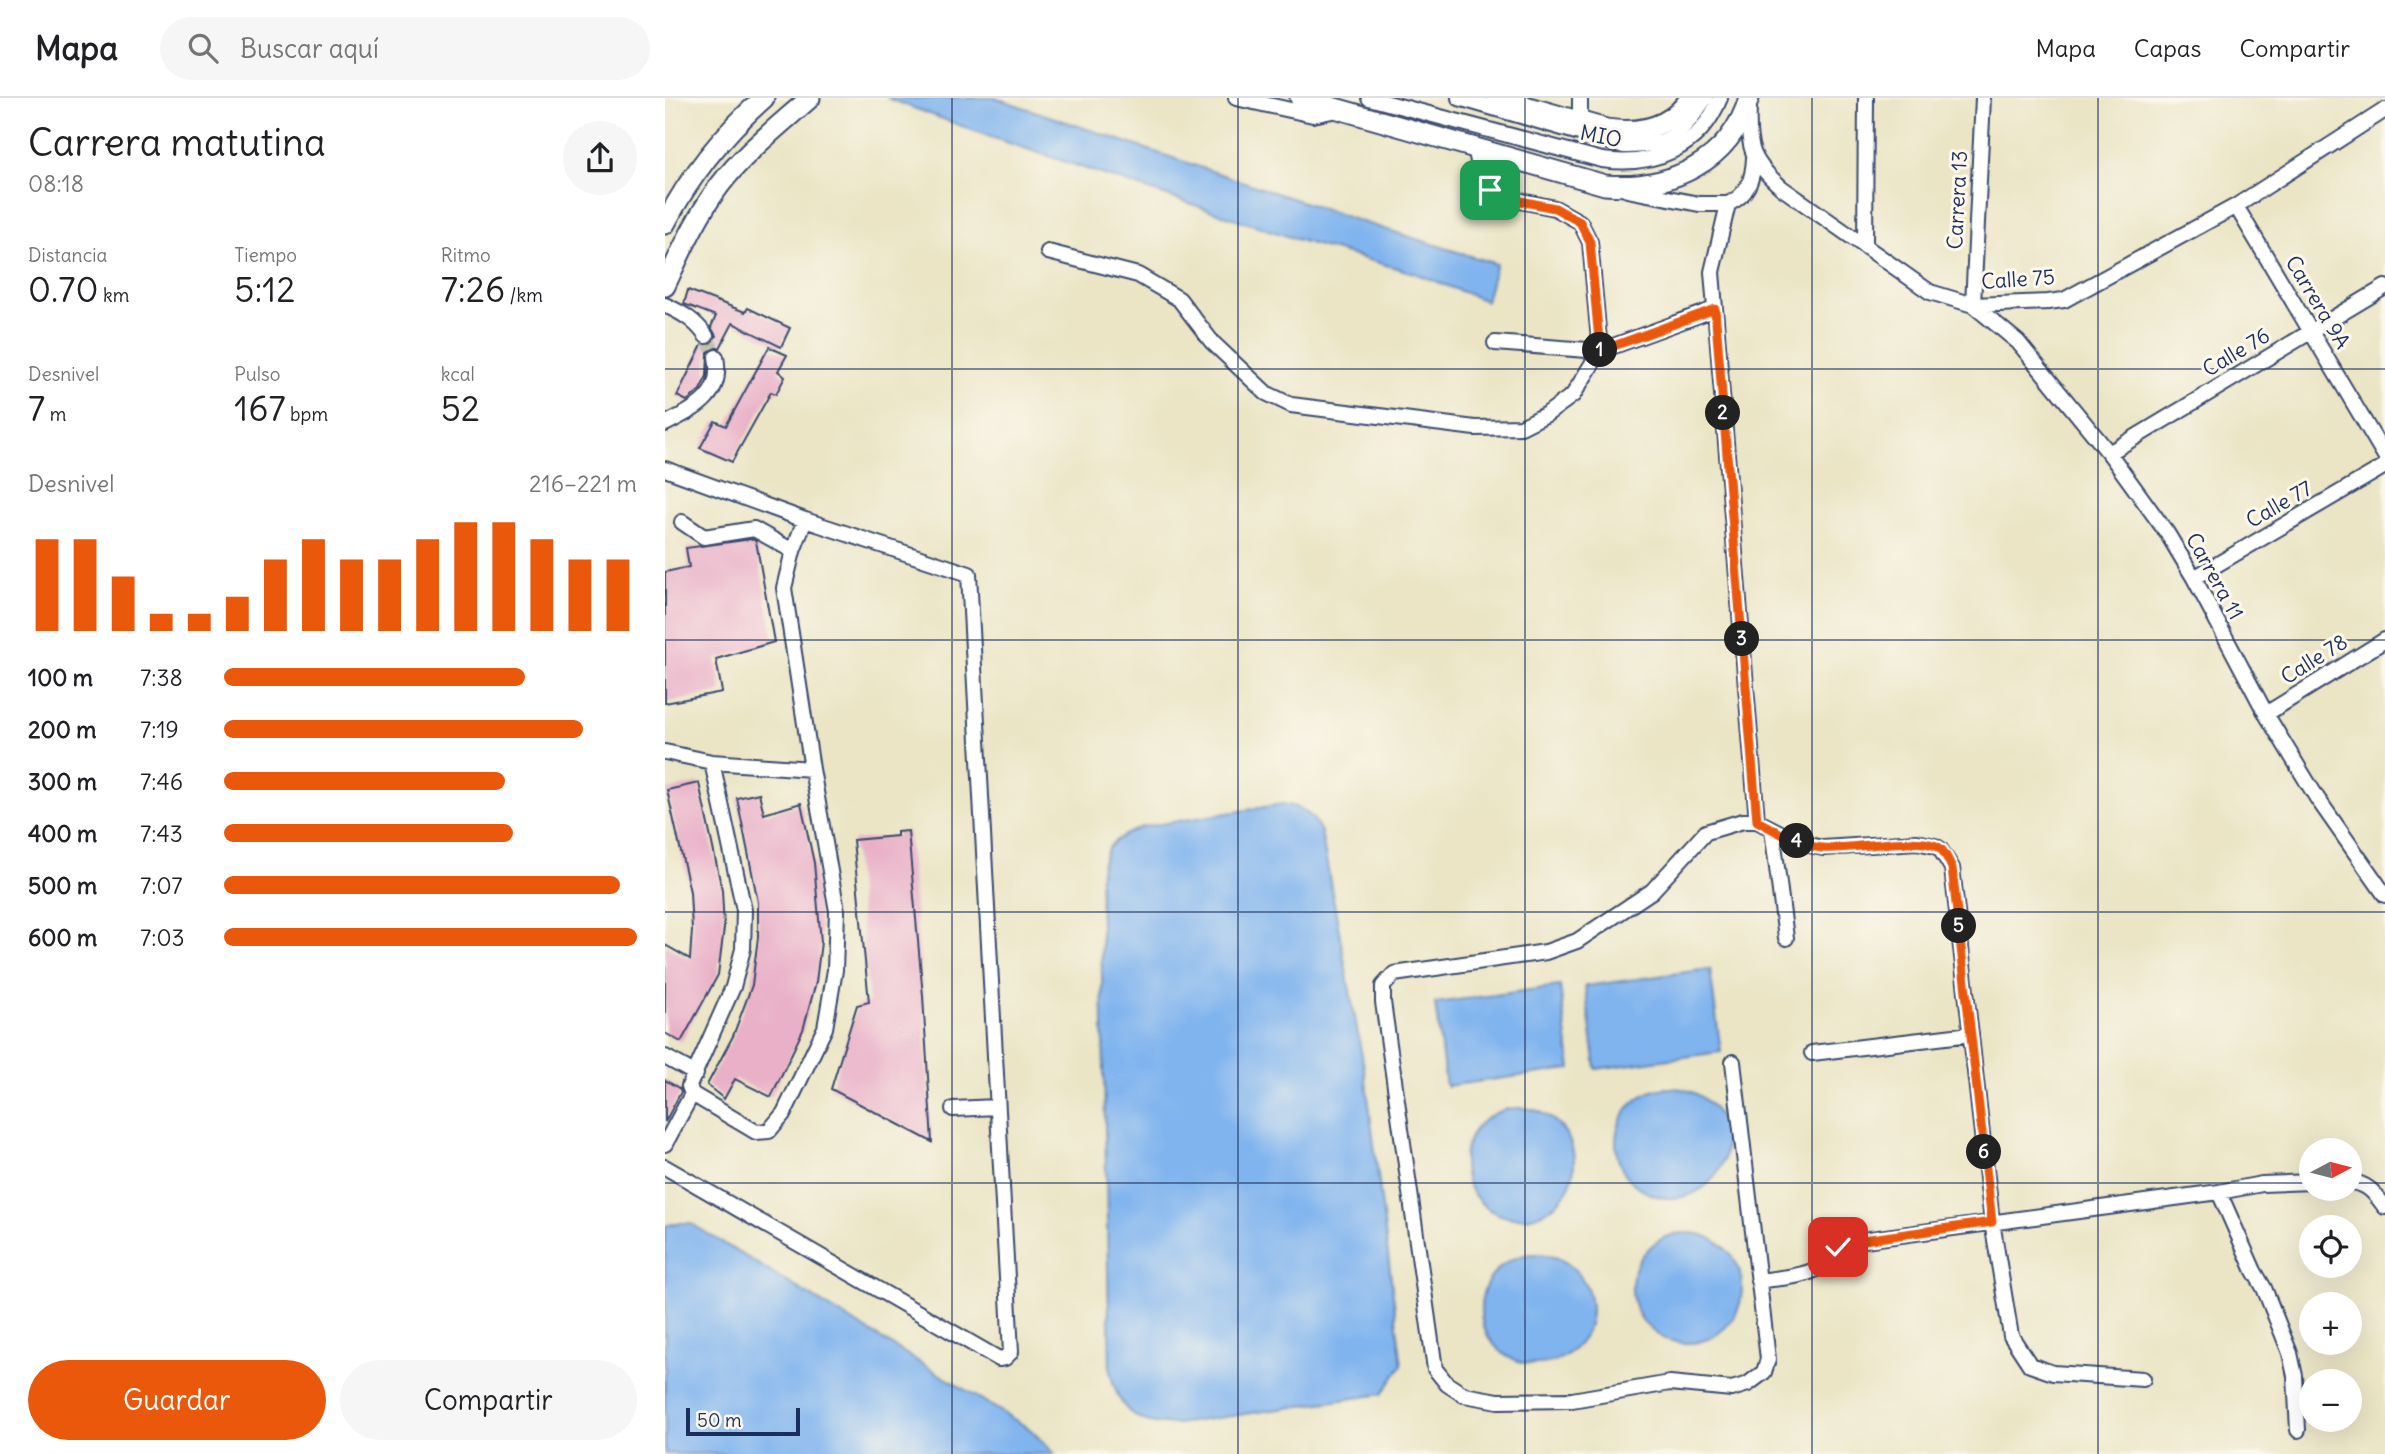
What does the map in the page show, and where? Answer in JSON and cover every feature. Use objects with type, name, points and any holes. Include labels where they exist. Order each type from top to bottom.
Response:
[{"type":"main road","points":[[665,224],[681,193],[707,156],[737,122],[764,98]]},
{"type":"main road","points":[[665,286],[719,185],[810,98]]},
{"type":"main road","points":[[1300,98],[1605,185],[1637,186],[1667,179],[1696,167],[1709,158],[1737,128],[1749,98]]},
{"type":"main road","points":[[1497,98],[1623,132],[1638,131],[1665,122],[1674,117],[1690,98]]},
{"type":"street","points":[[1236,98],[1313,115],[1339,110]]},
{"type":"street","name":"MIO","points":[[1369,98],[1622,163],[1656,159],[1673,152],[1703,127],[1720,98]]},
{"type":"street","name":"MIO","points":[[1459,98],[1624,146],[1646,146],[1666,140],[1680,131],[1691,120],[1705,98]]},
{"type":"street","points":[[1580,98],[1580,122]]},
{"type":"street","points":[[1605,185],[1699,204],[1728,204],[1741,198],[1753,172],[1754,158],[1749,142],[1749,98]]},
{"type":"street","points":[[1865,98],[1865,246]]},
{"type":"street","name":"Carrera 13","points":[[1973,305],[1983,98]]},
{"type":"street","name":"Calle 75","points":[[1754,158],[1765,173],[1782,188],[1930,292],[1973,305],[2064,300],[2236,206],[2385,110]]},
{"type":"street","points":[[1048,252],[1139,275],[1179,299],[1212,342],[1266,393],[1291,405],[1475,428],[1521,427],[1547,414],[1573,395],[1600,351],[1590,242],[1580,222],[1555,208],[1506,198],[1490,190],[1482,181],[1475,147]]},
{"type":"street","points":[[1728,204],[1713,272],[1757,821]]},
{"type":"street","name":"Carrera 9A","points":[[2236,206],[2385,456]]},
{"type":"street","name":"Calle 76","points":[[2109,453],[2385,287]]},
{"type":"street","points":[[665,305],[683,313],[696,323],[706,336]]},
{"type":"street","name":"Carrera 11","points":[[1973,305],[2018,342],[2109,453],[2167,533],[2266,714],[2317,798],[2379,876],[2385,895]]},
{"type":"street","points":[[1495,343],[1600,351],[1715,309]]},
{"type":"street","points":[[665,424],[690,412],[708,395],[715,384],[716,357]]},
{"type":"street","name":"Calle 77","points":[[2194,578],[2385,466]]},
{"type":"street","points":[[665,469],[805,520],[969,574],[1011,1352],[1005,1358],[999,1359],[665,1167]]},
{"type":"street","points":[[712,762],[744,910],[743,949],[733,987],[689,1086],[692,1094],[756,1132],[769,1131],[784,1113],[825,1028],[835,970],[838,911],[812,769],[785,589],[793,551],[805,520]]},
{"type":"street","points":[[682,523],[704,537],[754,529],[793,551]]},
{"type":"street","name":"Calle 78","points":[[2266,714],[2385,640]]},
{"type":"street","points":[[665,752],[712,762],[812,769]]},
{"type":"street","points":[[1733,1062],[1768,1359],[1763,1372],[1748,1384],[1731,1389],[1670,1383],[1572,1400],[1498,1401],[1464,1395],[1447,1384],[1435,1369],[1383,1002],[1383,986],[1394,974],[1546,952],[1577,941],[1652,891],[1706,832],[1725,825],[1757,821],[1800,843],[1823,848],[1917,842],[1940,849],[1952,868],[1992,1222],[2011,1336],[2030,1365],[2053,1373],[2143,1379]]},
{"type":"street","points":[[1772,829],[1786,938]]},
{"type":"street","points":[[1812,1054],[1971,1034]]},
{"type":"street","points":[[665,1057],[696,1074]]},
{"type":"street","points":[[665,1144],[692,1094]]},
{"type":"street","points":[[953,1109],[997,1107]]},
{"type":"street","points":[[1758,1281],[1811,1272],[1827,1262],[1838,1247],[1849,1242],[2262,1184],[2299,1183]]},
{"type":"street","points":[[2363,1184],[2370,1188],[2385,1207]]},
{"type":"street","points":[[2219,1192],[2264,1288],[2290,1353],[2295,1376],[2298,1430]]},
{"type":"water","points":[[887,98],[996,98],[1359,221],[1496,264],[1486,301],[1414,273],[1299,240],[991,137]]},
{"type":"water","points":[[1283,804],[1306,812],[1321,832],[1365,1073],[1402,1365],[1382,1394],[1177,1424],[1150,1422],[1131,1413],[1124,1405],[1113,1384],[1110,1370],[1100,877],[1102,866],[1112,844],[1142,827]]},
{"type":"water","points":[[1710,969],[1721,1052],[1596,1069],[1585,986]]},
{"type":"water","points":[[1560,986],[1571,1069],[1446,1086],[1435,1003]]},
{"type":"water","points":[[1671,1088],[1692,1092],[1710,1104],[1722,1122],[1726,1143],[1722,1164],[1710,1182],[1692,1194],[1671,1198],[1650,1194],[1632,1182],[1620,1164],[1616,1143],[1620,1122],[1632,1104],[1650,1092]]},
{"type":"water","points":[[1519,1108],[1540,1112],[1558,1124],[1570,1142],[1574,1163],[1570,1184],[1558,1202],[1540,1214],[1519,1218],[1498,1214],[1480,1202],[1468,1184],[1464,1163],[1468,1142],[1480,1124],[1498,1112]]},
{"type":"water","points":[[690,1223],[1030,1429],[1055,1454],[665,1454],[665,1226]]},
{"type":"water","points":[[1687,1233],[1708,1237],[1726,1249],[1738,1267],[1742,1288],[1738,1309],[1726,1327],[1708,1339],[1687,1343],[1666,1339],[1648,1327],[1636,1309],[1632,1288],[1636,1267],[1648,1249],[1666,1237]]},
{"type":"water","points":[[1536,1254],[1557,1258],[1575,1270],[1587,1288],[1591,1309],[1587,1330],[1575,1348],[1557,1360],[1536,1364],[1515,1360],[1497,1348],[1485,1330],[1481,1309],[1485,1288],[1497,1270],[1515,1258]]},
{"type":"building","points":[[688,290],[745,312],[748,308],[790,328],[781,347],[733,323],[720,348],[708,352],[707,376],[700,390],[687,401],[677,396],[702,345],[711,344],[716,336],[711,327],[716,316],[684,304]]},
{"type":"building","points":[[769,347],[787,355],[778,371],[785,377],[776,394],[771,392],[732,462],[700,448],[715,421],[726,426]]},
{"type":"building","points":[[752,539],[756,541],[774,642],[716,659],[722,692],[665,703],[665,572],[689,567],[686,548]]},
{"type":"building","points":[[699,783],[722,890],[724,928],[718,975],[681,1042],[665,1033],[665,945],[690,959],[690,892],[667,790]]},
{"type":"building","points":[[759,793],[764,814],[801,803],[814,863],[821,942],[816,982],[803,1030],[771,1097],[735,1079],[724,1099],[707,1085],[733,1036],[752,985],[758,937],[758,902],[737,798]]},
{"type":"building","points":[[908,831],[923,996],[932,1142],[831,1089],[857,1005],[869,1002],[853,840],[897,836],[897,832]]},
{"type":"building","points":[[665,1080],[681,1092],[665,1122]]},
{"type":"tunnel","points":[[706,336],[716,357]]},
{"type":"route","points":[[1490,190],[1506,198],[1555,208],[1580,222],[1590,242],[1600,351],[1715,309],[1757,821],[1800,843],[1823,848],[1917,842],[1935,846],[1945,854],[1952,868],[1992,1222],[1849,1242],[1838,1247]]}]
